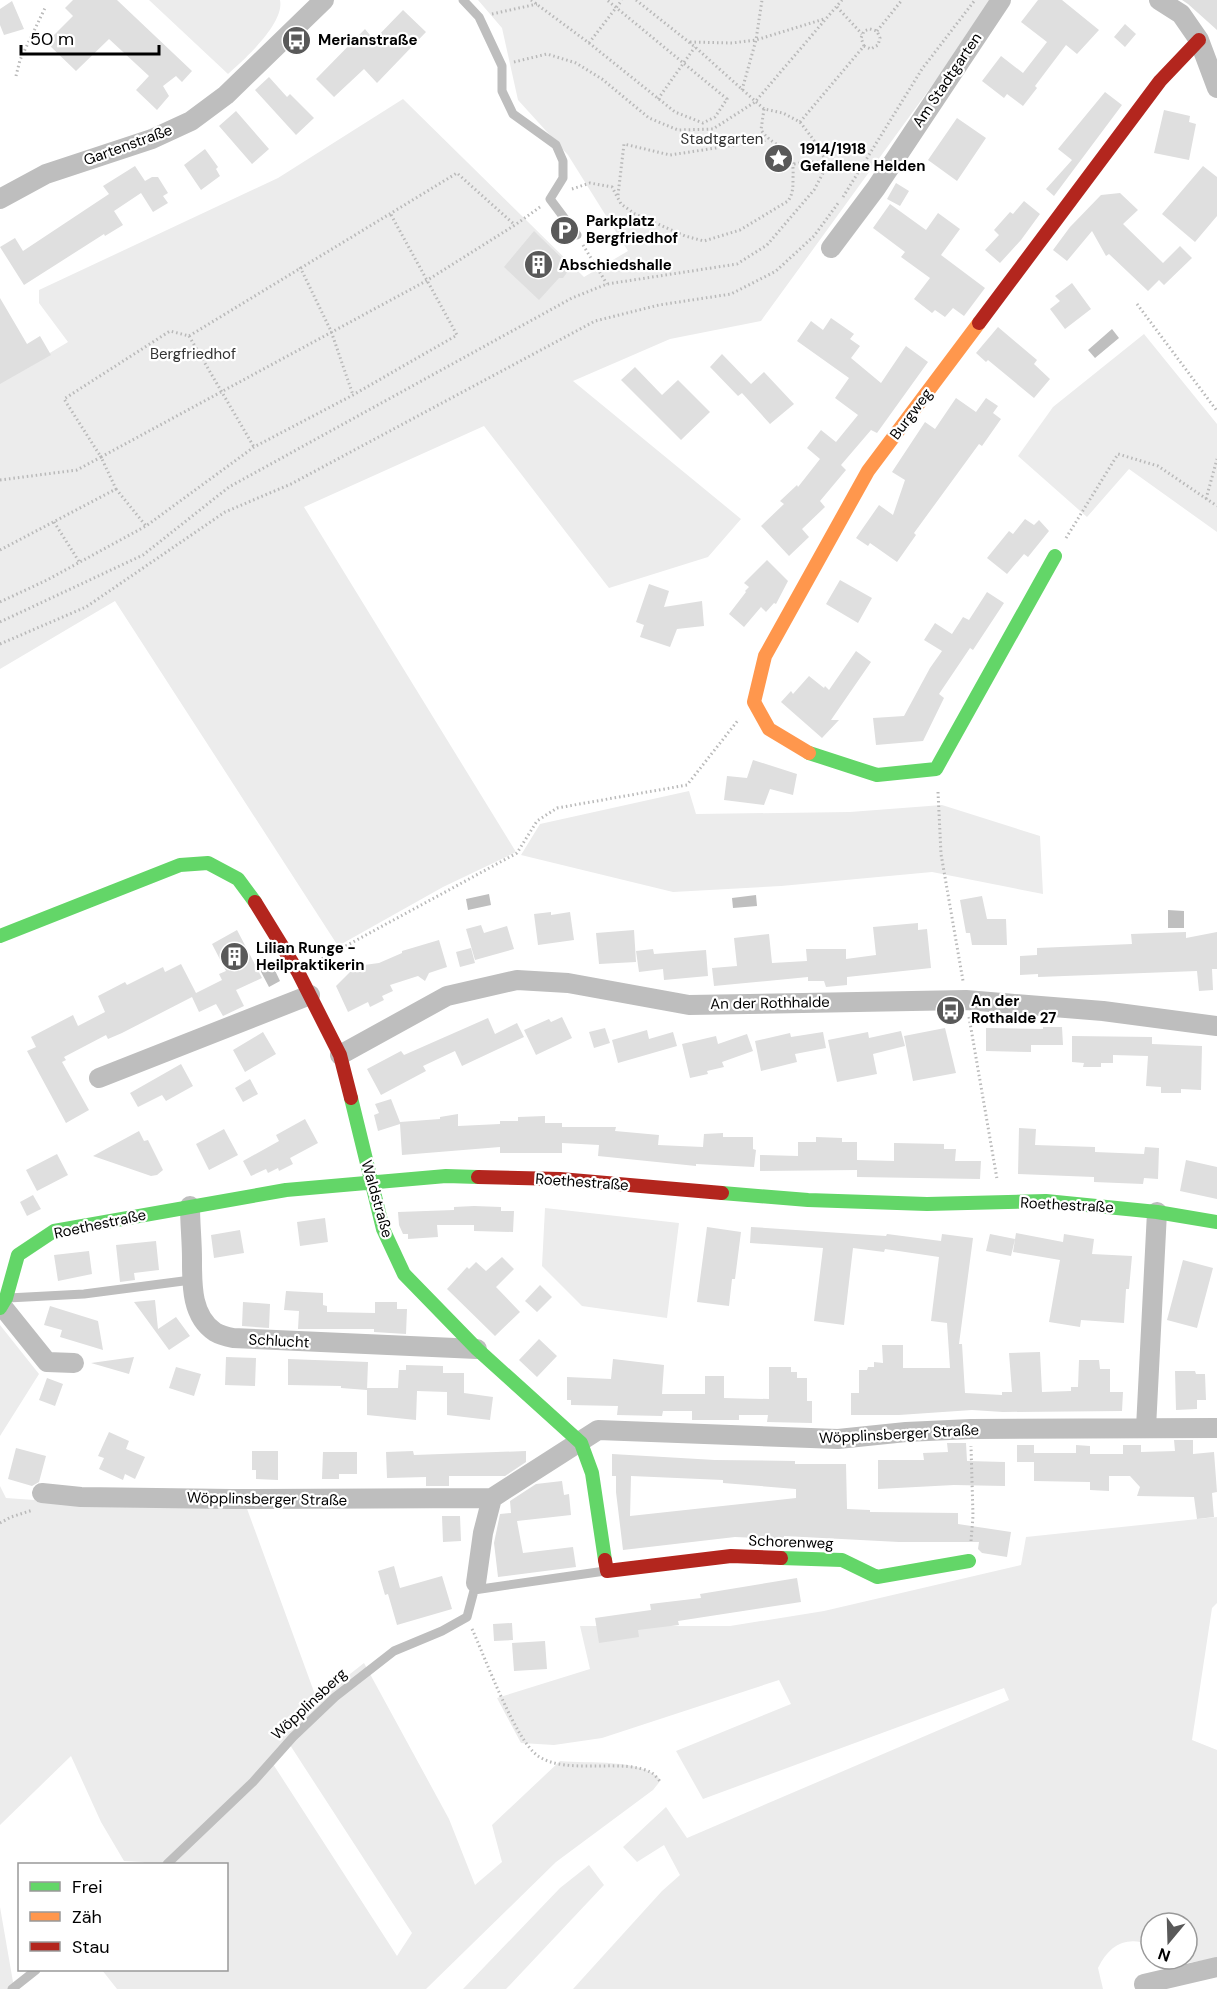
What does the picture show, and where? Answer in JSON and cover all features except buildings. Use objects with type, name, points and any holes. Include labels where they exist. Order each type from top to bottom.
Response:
[{"type":"street","name":"Am Stadtgarten","points":[[831,248],[876,188],[1001,0]]},
{"type":"street","points":[[1159,0],[1181,14],[1199,40],[1217,88]]},
{"type":"street","name":"Gartenstraße","points":[[0,199],[46,174],[153,139],[191,121],[226,95],[312,4]]},
{"type":"street","name":"Burgweg","points":[[755,699],[765,656],[868,471],[1160,81],[1199,40]]},
{"type":"street","points":[[755,699],[754,702],[769,729],[810,754],[870,781],[877,775],[936,769],[1055,556]]},
{"type":"street","name":"Waldstraße","points":[[0,936],[180,865],[208,863],[238,879],[260,909],[298,972],[340,1055],[383,1229],[404,1274],[477,1349],[580,1443]]},
{"type":"street","name":"An der Rothhalde","points":[[340,1055],[447,996],[518,980],[568,983],[689,1005],[966,1000],[1103,1011],[1217,1026]]},
{"type":"street","points":[[99,1078],[310,995]]},
{"type":"street","name":"Roethestraße","points":[[3,1304],[9,1253],[54,1231],[286,1190],[446,1176],[560,1179],[808,1200],[927,1204],[1046,1201],[1157,1212],[1217,1222]]},
{"type":"street","name":"Schlucht","points":[[189,1206],[191,1280],[197,1308],[216,1333],[233,1338],[477,1349]]},
{"type":"street","points":[[1146,1428],[1157,1212]]},
{"type":"street","points":[[3,1304],[47,1362],[74,1363]]},
{"type":"street","name":"Wöpplinsberger Straße","points":[[42,1493],[81,1497],[244,1499],[492,1498],[598,1430],[838,1439],[906,1432],[971,1429],[1217,1428]]},
{"type":"street","points":[[580,1443],[592,1473],[607,1571]]},
{"type":"street","points":[[475,1587],[483,1533],[492,1498]]},
{"type":"street","name":"Schorenweg","points":[[607,1571],[731,1556],[842,1560],[877,1577],[969,1561]]},
{"type":"street","points":[[1144,1984],[1217,1967]]},
{"type":"lane","points":[[463,0],[478,16],[502,66],[502,91],[513,114],[556,145],[562,160],[563,178],[550,199],[577,236]]},
{"type":"lane","points":[[3,1304],[191,1280]]},
{"type":"lane","name":"Schorenweg","points":[[475,1587],[607,1571]]},
{"type":"lane","points":[[467,1617],[475,1587]]},
{"type":"lane","name":"Wöpplinsberg","points":[[168,1863],[253,1782],[293,1737],[335,1696],[394,1651],[467,1617]]},
{"type":"lane","points":[[12,1989],[35,1971]]},
{"type":"path","points":[[531,0],[589,42],[675,112],[704,123],[715,117],[727,99],[607,0]]},
{"type":"path","points":[[589,42],[622,0]]},
{"type":"path","points":[[636,0],[695,46],[764,109],[783,112],[800,122],[828,164]]},
{"type":"path","points":[[742,90],[756,40],[762,0]]},
{"type":"path","points":[[502,66],[546,54],[576,63],[602,79],[650,118],[678,130],[713,129],[755,102],[842,0]]},
{"type":"path","points":[[877,31],[902,0]]},
{"type":"path","points":[[0,644],[86,607],[225,512],[291,484],[595,321],[659,305],[730,294],[776,271],[814,236],[845,195],[922,69],[975,0]]},
{"type":"path","points":[[478,16],[537,4]]},
{"type":"path","points":[[836,6],[862,34],[864,46],[871,49],[878,45],[880,38],[877,31]]},
{"type":"path","points":[[16,76],[20,60],[45,8]]},
{"type":"path","points":[[689,42],[732,43],[756,40],[826,19]]},
{"type":"path","points":[[862,34],[870,29],[877,31]]},
{"type":"path","points":[[658,99],[695,46]]},
{"type":"path","points":[[800,122],[864,46]]},
{"type":"path","points":[[764,109],[760,130],[768,141]]},
{"type":"path","points":[[715,117],[724,121]]},
{"type":"path","points":[[581,185],[590,183],[612,187],[621,204],[635,214],[685,236],[704,241],[740,230],[788,201],[792,195],[794,164],[785,148],[768,141],[670,155],[624,144],[618,197]]},
{"type":"path","points":[[794,164],[811,161],[859,172]]},
{"type":"path","points":[[0,622],[143,555],[229,487],[572,298],[607,285],[737,264],[767,245],[814,190],[828,164]]},
{"type":"path","points":[[189,336],[457,173],[515,225]]},
{"type":"path","points":[[0,602],[80,563],[146,526],[254,447],[353,395],[457,335],[390,213]]},
{"type":"path","points":[[0,480],[77,470],[426,281],[527,216]]},
{"type":"path","points":[[584,248],[607,285]]},
{"type":"path","points":[[300,267],[331,331],[353,395]]},
{"type":"path","points":[[1137,304],[1217,411]]},
{"type":"path","points":[[146,526],[116,489],[101,457],[64,399],[170,331],[189,336],[254,447]]},
{"type":"path","points":[[1055,556],[1118,454],[1158,466],[1217,506]]},
{"type":"path","points":[[1206,499],[1217,459]]},
{"type":"path","points":[[0,550],[116,489]]},
{"type":"path","points":[[54,522],[80,563]]},
{"type":"path","points":[[298,972],[517,853],[537,821],[557,808],[687,785],[755,699]]},
{"type":"path","points":[[969,1561],[973,1516],[971,1429]]},
{"type":"path","points":[[467,1617],[516,1727],[526,1745],[539,1757],[559,1764],[633,1768],[652,1773],[661,1784]]},
{"type":"green space","points":[[149,0],[280,0],[280,9],[270,30],[262,40],[228,74]]},
{"type":"green space","points":[[478,0],[994,0],[761,321],[670,339],[573,381],[741,519],[708,557],[609,588],[484,426],[304,507],[516,852],[443,887],[338,946],[115,601],[0,669],[0,383],[68,342],[39,303],[39,290],[278,178],[403,99],[584,277],[628,251],[568,155],[518,100],[502,28]]},
{"type":"green space","points":[[1144,334],[1217,424],[1217,532],[1129,469],[1087,517],[1018,456],[1053,407]]},
{"type":"green space","points":[[689,791],[696,814],[850,812],[942,805],[1040,836],[1043,894],[932,872],[781,886],[673,892],[521,855],[540,824]]},
{"type":"green space","points":[[545,1208],[679,1223],[667,1318],[582,1306],[542,1266]]},
{"type":"green space","points":[[0,1325],[39,1374],[0,1436]]},
{"type":"green space","points":[[0,1486],[6,1498],[135,1507],[246,1506],[317,1700],[364,1663],[449,1819],[475,1885],[502,1862],[492,1825],[560,1761],[628,1765],[652,1773],[661,1780],[653,1790],[556,1862],[426,1989],[117,1989],[103,1971],[228,1971],[228,1863],[124,1861],[101,1822],[71,1756],[0,1825]],"holes":[[[290,1745],[412,1933],[397,1956],[273,1764]]]},
{"type":"green space","points":[[1217,1517],[1217,1603],[1212,1608],[1192,1740],[1217,1750],[1217,1958],[1199,1961],[1199,1911],[1139,1911],[1139,1942],[1119,1944],[1107,1953],[1098,1968],[1103,1989],[573,1989],[662,1891],[680,1875],[664,1845],[637,1862],[623,1847],[666,1807],[687,1838],[1009,1700],[1004,1688],[703,1799],[676,1751],[791,1704],[779,1680],[602,1738],[554,1745],[521,1743],[497,1698],[590,1669],[580,1626],[730,1626],[824,1611],[1021,1565],[1026,1537]]},
{"type":"green space","points":[[589,1865],[604,1885],[506,1989],[463,1989],[560,1888]]},
{"type":"green space","points":[[0,1907],[13,1982],[15,1989],[0,1989]]},
{"type":"shaded area","points":[[1112,329],[1119,338],[1095,358],[1088,350]]},
{"type":"shaded area","points":[[489,894],[491,905],[468,910],[466,899]]},
{"type":"shaded area","points":[[756,895],[757,906],[733,908],[732,898]]},
{"type":"shaded area","points":[[1168,910],[1184,911],[1184,928],[1168,928]]},
{"type":"shaded area","points":[[271,962],[280,981],[269,987],[259,968]]},
{"type":"traffic: fast","points":[[809,753],[877,775],[936,769],[1055,556]]},
{"type":"traffic: fast","points":[[0,936],[180,865],[208,863],[238,879],[255,902]]},
{"type":"traffic: fast","points":[[351,1098],[383,1229],[404,1274],[477,1349],[581,1443],[592,1473],[605,1560]]},
{"type":"traffic: fast","points":[[0,1308],[6,1298],[18,1255],[54,1231],[286,1190],[446,1176],[478,1177]]},
{"type":"traffic: fast","points":[[722,1193],[808,1200],[927,1204],[1046,1201],[1157,1212],[1217,1222]]},
{"type":"traffic: fast","points":[[781,1558],[842,1560],[877,1577],[969,1561]]},
{"type":"traffic: slow","points":[[809,753],[769,729],[754,702],[765,656],[868,471],[979,323]]},
{"type":"traffic: jam","points":[[979,323],[1160,81],[1199,40]]},
{"type":"traffic: jam","points":[[255,902],[298,972],[340,1055],[351,1098]]},
{"type":"traffic: jam","points":[[478,1177],[560,1179],[722,1193]]},
{"type":"traffic: jam","points":[[605,1560],[607,1571],[731,1556],[781,1558]]},
{"type":"place","name":"Merianstraße","points":[[297,40]]},
{"type":"place","name":"1914/1918 Gefallene Helden","points":[[779,158]]},
{"type":"place","name":"Parkplatz Bergfriedhof","points":[[565,230]]},
{"type":"place","name":"Abschiedshalle","points":[[538,265]]},
{"type":"place","name":"Lilian Runge - Heilpraktikerin","points":[[235,957]]},
{"type":"place","name":"An der Rothalde 27","points":[[950,1010]]},
{"type":"park label","name":"Stadtgarten","points":[[722,139]]},
{"type":"park label","name":"Bergfriedhof","points":[[193,354]]}]
